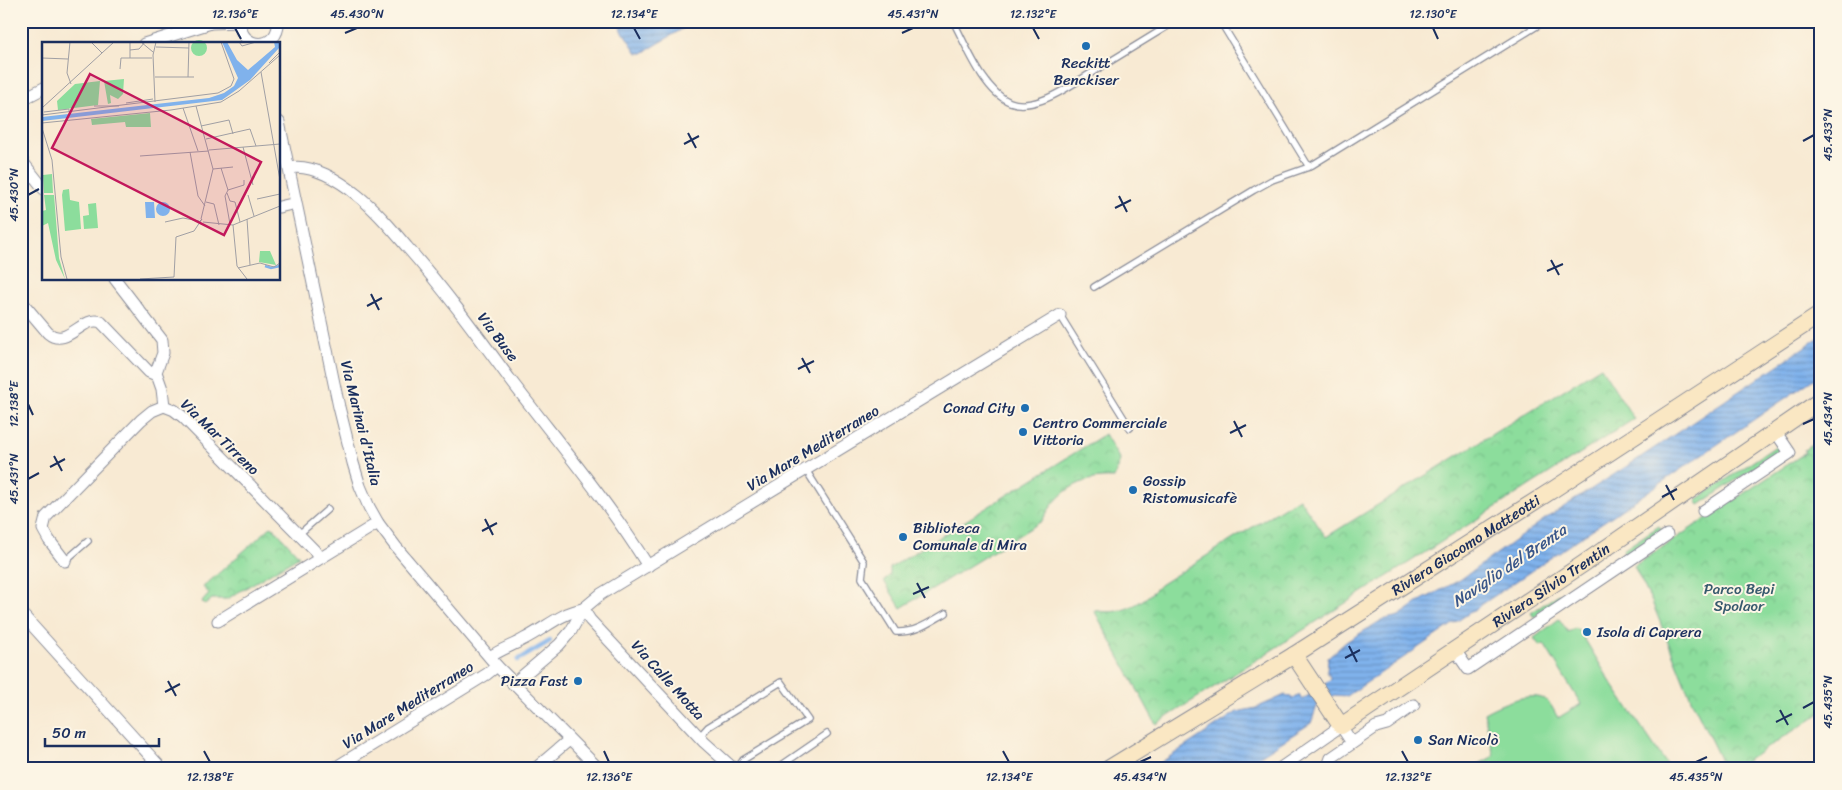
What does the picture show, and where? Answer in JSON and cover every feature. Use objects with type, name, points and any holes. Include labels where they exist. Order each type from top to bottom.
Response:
[{"type":"street","points":[[265,42],[274,36],[278,28],[278,21]]},
{"type":"street","points":[[151,42],[211,24],[240,22],[241,32],[248,40],[255,42]]},
{"type":"street","points":[[21,100],[42,89]]},
{"type":"street","name":"Via Marinai d'Italia","points":[[280,127],[339,408],[360,486],[378,523],[493,662],[599,769]]},
{"type":"street","points":[[21,160],[42,186]]},
{"type":"street","name":"Via Buse","points":[[289,168],[303,168],[324,174],[358,196],[388,225],[437,281],[605,502],[648,566]]},
{"type":"street","points":[[280,208],[296,202]]},
{"type":"street","points":[[116,280],[162,340],[163,353],[156,369],[156,375],[162,389],[164,406]]},
{"type":"street","points":[[21,301],[48,333],[57,338],[64,337],[92,321],[101,322],[149,372],[156,375]]},
{"type":"street","name":"Riviera Giacomo Matteotti","points":[[1108,769],[1294,655],[1554,489],[1821,314]]},
{"type":"street","name":"Via Mare Mediterraneo","points":[[513,684],[559,645],[571,631],[583,609],[602,594],[1060,315]]},
{"type":"street","name":"Riviera Silvio Trentin","points":[[1279,769],[1821,400]]},
{"type":"street","name":"Via Mar Tirreno","points":[[65,561],[43,530],[46,518],[141,420],[164,406],[174,410],[183,417],[314,550],[319,558]]},
{"type":"street","points":[[1703,511],[1790,453],[1775,431]]},
{"type":"street","points":[[218,621],[378,523]]},
{"type":"street","points":[[1455,650],[1468,669],[1594,582],[1667,535]]},
{"type":"street","points":[[1582,564],[1594,582]]},
{"type":"street","name":"Via Mare Mediterraneo","points":[[333,769],[487,674],[498,650],[524,640],[561,616],[583,609]]},
{"type":"street","name":"Via Calle Motta","points":[[583,609],[590,620],[729,767]]},
{"type":"street","points":[[21,613],[162,769]]},
{"type":"street","points":[[1294,655],[1352,743]]},
{"type":"street","points":[[1327,769],[1331,758],[1376,727],[1387,724],[1414,706]]},
{"type":"street","points":[[535,769],[569,740]]},
{"type":"lane","points":[[953,21],[982,75],[996,94],[1012,103],[1032,103],[1051,97],[1176,21]]},
{"type":"lane","points":[[1220,21],[1309,167]]},
{"type":"lane","points":[[1094,287],[1254,190],[1272,180],[1309,167],[1545,21]]},
{"type":"lane","points":[[1060,315],[1130,428]]},
{"type":"lane","points":[[806,470],[864,562],[862,578],[896,632],[908,633],[923,627],[946,612]]},
{"type":"lane","points":[[298,535],[328,509]]},
{"type":"lane","points":[[65,561],[88,541]]},
{"type":"lane","points":[[699,737],[708,727],[780,682],[808,720],[729,767]]},
{"type":"lane","points":[[776,769],[826,734]]},
{"type":"green space","points":[[1601,367],[1634,419],[1156,724],[1094,610],[1113,612],[1139,603],[1160,585],[1299,498],[1326,537]]},
{"type":"green space","points":[[1105,434],[1120,460],[1114,478],[1091,480],[1071,488],[1055,501],[1042,521],[901,608],[884,581],[890,575],[890,568]]},
{"type":"green space","name":"Parco Bepi Spolaor","points":[[1821,439],[1821,713],[1734,769],[1725,769],[1691,699],[1652,602],[1634,566],[1805,453],[1804,450]]},
{"type":"green space","points":[[1779,444],[1782,449],[1699,505],[1696,500]]},
{"type":"green space","points":[[272,526],[299,556],[227,599],[212,599],[205,605],[202,602],[209,594],[203,587]]},
{"type":"green space","points":[[1659,526],[1662,530],[1626,555],[1623,550]]},
{"type":"green space","points":[[1559,594],[1562,598],[1534,617],[1531,613]]},
{"type":"green space","points":[[1559,619],[1568,632],[1576,628],[1581,633],[1610,681],[1670,769],[1473,769],[1473,767],[1494,756],[1484,713],[1525,697],[1541,698],[1547,701],[1558,718],[1581,704],[1544,644],[1540,646],[1534,638]]},
{"type":"water","points":[[616,21],[695,21],[643,53],[637,53]]},
{"type":"water","name":"Naviglio del Brenta","points":[[1821,336],[1821,374],[1347,696],[1334,695],[1317,706],[1311,723],[1240,769],[1151,769],[1237,712],[1256,708],[1285,695],[1290,696],[1292,699],[1299,695],[1302,700],[1331,679],[1327,671],[1328,658],[1346,642],[1382,620],[1399,616],[1422,600],[1460,580],[1545,519]]},
{"type":"waterway","points":[[518,660],[550,641]]},
{"type":"place","name":"Reckitt Benckiser","points":[[1086,46]]},
{"type":"place","name":"Conad City","points":[[1025,408]]},
{"type":"place","name":"Centro Commerciale Vittoria","points":[[1023,432]]},
{"type":"place","name":"Gossip Ristomusicafè","points":[[1133,490]]},
{"type":"place","name":"Biblioteca Comunale di Mira","points":[[903,537]]},
{"type":"place","name":"Isola di Caprera","points":[[1587,632]]},
{"type":"place","name":"Pizza Fast","points":[[578,681]]},
{"type":"place","name":"San Nicolò","points":[[1418,740]]}]
